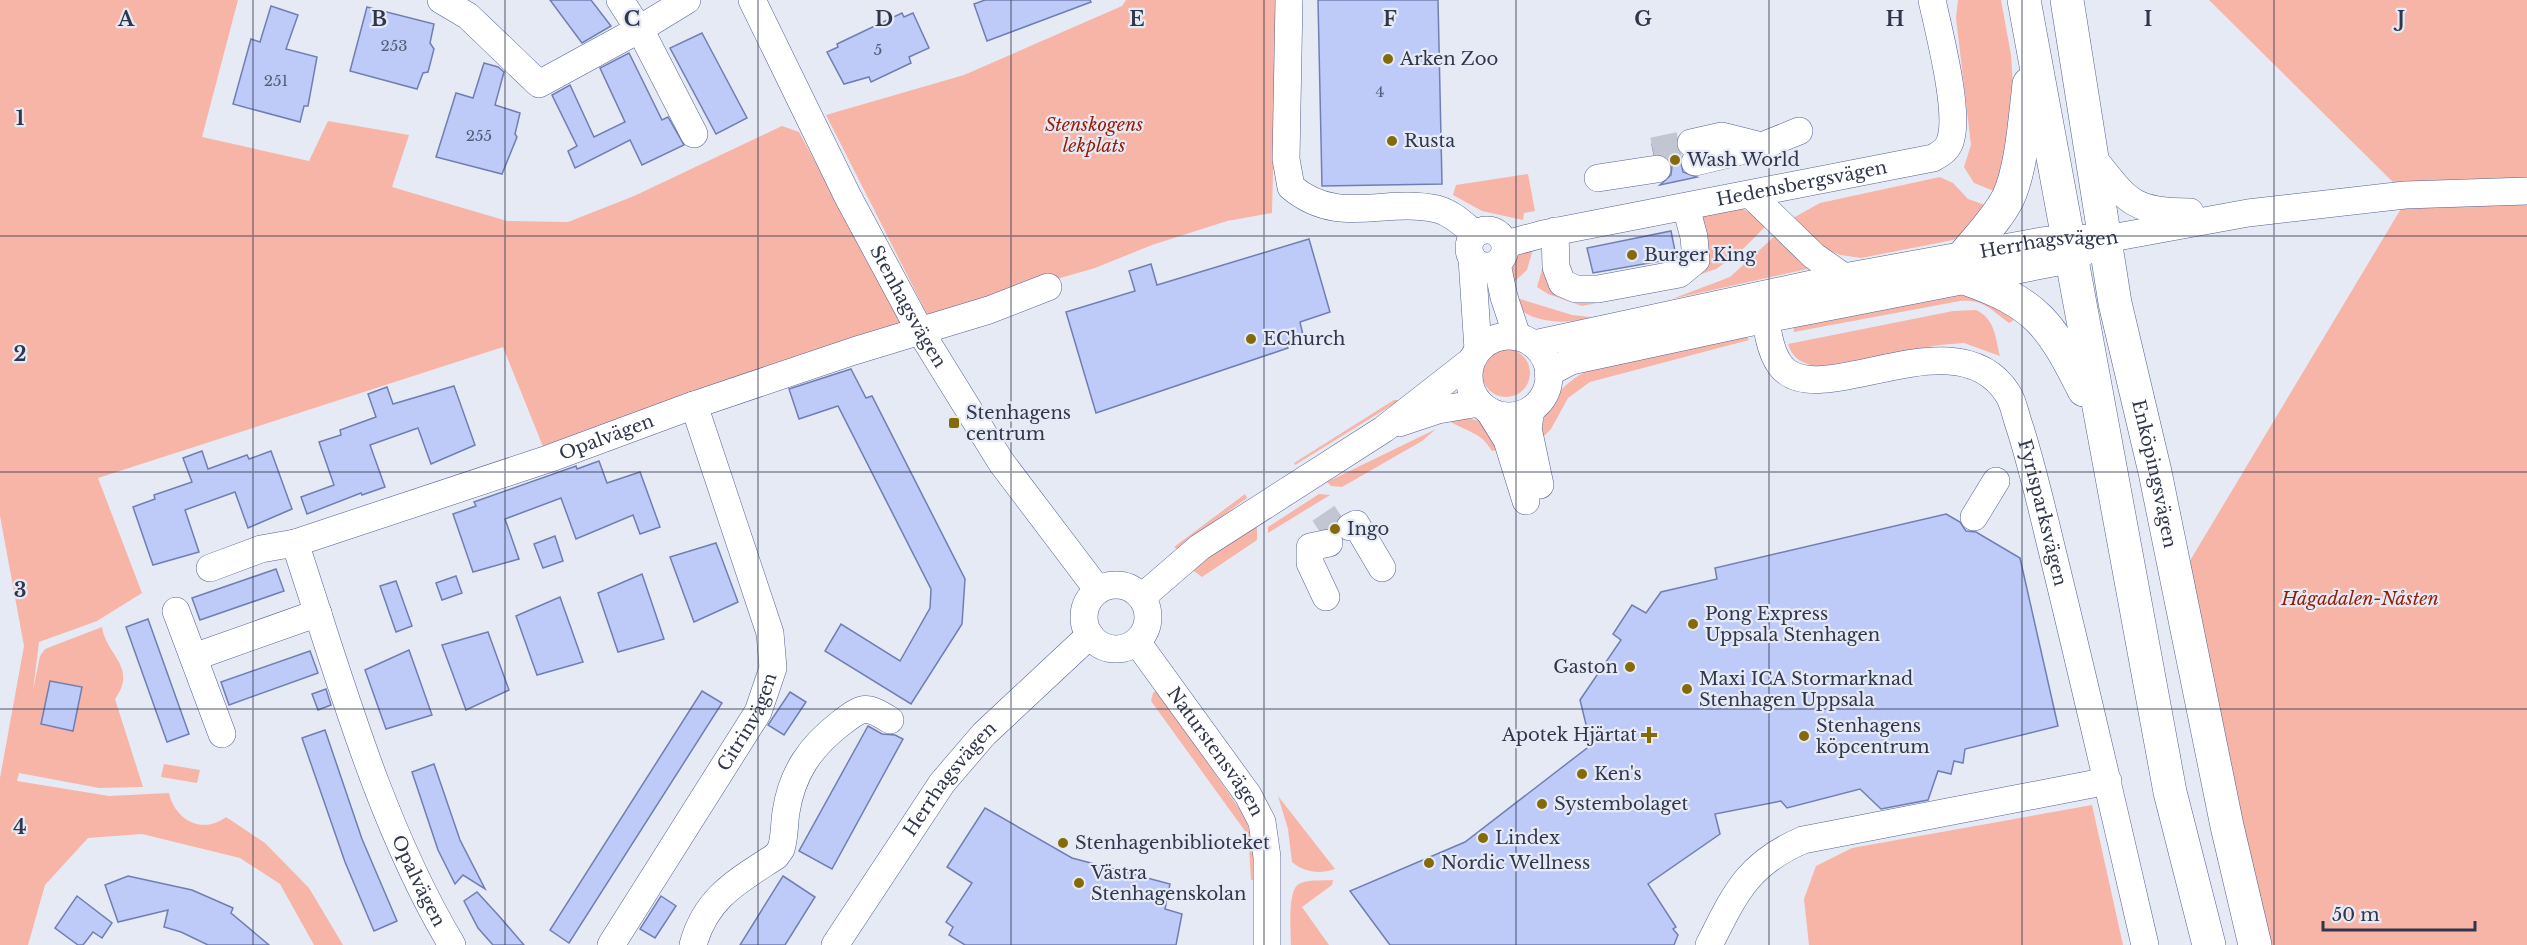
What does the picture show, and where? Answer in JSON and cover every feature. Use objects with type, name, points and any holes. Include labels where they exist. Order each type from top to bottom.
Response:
[{"type":"main road","points":[[2024,0],[2170,792],[2209,945]]},
{"type":"main road","name":"Enköpingsvägen","points":[[2067,0],[2115,303],[2155,472],[2227,826],[2255,945]]},
{"type":"main road","points":[[2033,55],[2022,144],[2009,196],[1966,266],[2037,315],[2046,325],[2062,347],[2100,421]]},
{"type":"street","points":[[441,0],[468,16],[539,84],[639,30],[687,0]]},
{"type":"street","points":[[620,0],[639,30],[694,134]]},
{"type":"street","name":"Stenhagsvägen","points":[[752,0],[848,197],[920,331],[1001,462],[1098,590]]},
{"type":"street","points":[[1289,0],[1286,159],[1291,187],[1307,200],[1327,208],[1437,209],[1454,216],[1487,250],[1504,297],[1526,340],[1543,355],[1548,373],[1544,396],[1531,410],[1516,416],[1502,416],[1484,407],[1438,410],[1384,429]]},
{"type":"street","name":"Hedensbergsvägen","points":[[1487,250],[1555,231],[1751,195],[1933,158],[1946,151],[1952,138],[1951,93],[1932,0]]},
{"type":"street","points":[[1693,153],[1722,136],[1762,146],[1799,131]]},
{"type":"street","points":[[2094,159],[2122,194],[2138,205],[2155,211],[2248,213],[2404,195],[2527,191]]},
{"type":"street","points":[[1596,170],[1655,160]]},
{"type":"street","points":[[1751,195],[1814,256],[1844,277]]},
{"type":"street","points":[[1555,231],[1556,267],[1562,283],[1576,289],[1598,289],[1678,274],[1696,260],[1694,237],[1686,207]]},
{"type":"street","name":"Herrhagsvägen","points":[[1526,340],[1765,307],[1966,266],[2071,249],[2106,239],[2248,213]]},
{"type":"street","points":[[1487,250],[1475,355],[1468,374],[1470,388],[1507,440],[1534,498],[1532,453],[1528,428],[1531,410]]},
{"type":"street","name":"Herrhagsvägen","points":[[1548,373],[1571,362],[1765,307],[1844,277],[1966,266]]},
{"type":"street","name":"Opalvägen","points":[[210,568],[261,549],[295,543],[548,459],[694,405],[989,310],[1048,287]]},
{"type":"street","name":"Fyrisparksvägen","points":[[1765,307],[1770,342],[1780,366],[1796,379],[1821,380],[1927,361],[1957,362],[1976,367],[1994,378],[2009,394],[2034,472],[2145,945]]},
{"type":"street","points":[[1142,597],[1200,547],[1384,429],[1499,337],[1526,340]]},
{"type":"street","name":"Citrinvägen","points":[[611,945],[758,712],[773,668],[770,633],[694,405]]},
{"type":"street","points":[[1974,517],[1996,481]]},
{"type":"street","points":[[1349,523],[1382,568]]},
{"type":"street","points":[[1320,540],[1310,563],[1326,597]]},
{"type":"street","name":"Opalvägen","points":[[295,543],[349,706],[407,859],[452,945]]},
{"type":"street","points":[[1107,586],[1126,586],[1142,597],[1147,608],[1148,620],[1145,632],[1137,642],[1117,649],[1097,643],[1090,635],[1084,616],[1086,606],[1098,590],[1107,586]]},
{"type":"street","points":[[176,611],[222,734]]},
{"type":"street","points":[[194,657],[318,613]]},
{"type":"street","name":"Herrhagsvägen","points":[[835,945],[942,783],[984,734],[1090,635]]},
{"type":"street","name":"Naturstensvägen","points":[[1137,642],[1243,788],[1262,822],[1267,857],[1267,945]]},
{"type":"street","points":[[693,945],[705,909],[728,887],[744,866],[776,856],[781,849],[779,810],[792,784],[801,757],[828,732],[848,705],[871,709],[890,720]]},
{"type":"street","points":[[1709,945],[1736,892],[1754,871],[1775,852],[1803,840],[2108,781]]},
{"type":"green space","points":[[0,0],[238,0],[202,137],[309,161],[328,121],[409,135],[392,187],[507,221],[568,222],[634,196],[782,126],[799,132],[901,322],[894,338],[548,459],[503,347],[98,478],[142,593],[97,621],[39,642],[33,691],[40,656],[45,649],[102,627],[122,670],[121,688],[115,699],[143,787],[99,788],[19,773],[17,781],[109,796],[169,793],[177,811],[191,822],[208,825],[226,817],[265,843],[309,888],[343,945],[314,945],[280,884],[240,858],[142,834],[88,838],[45,885],[28,945],[0,945],[0,778],[24,646],[0,516]]},
{"type":"green space","name":"Stenskogens lekplats","points":[[1126,0],[1277,0],[1272,213],[1227,221],[1152,245],[1095,268],[928,316],[826,115],[964,75],[1122,6]]},
{"type":"green space","points":[[1958,0],[2001,0],[2011,55],[2014,100],[1999,193],[1974,183],[1964,167],[1971,145],[1956,18]]},
{"type":"green space","name":"Hågadalen-Nåsten","points":[[2209,0],[2527,0],[2527,945],[2269,945],[2185,569],[2408,197]]},
{"type":"green space","points":[[1528,174],[1535,211],[1524,213],[1523,220],[1482,211],[1453,195],[1456,185]]},
{"type":"green space","points":[[1940,177],[1953,183],[1968,199],[1988,206],[1962,236],[1953,240],[1861,258],[1841,255],[1818,247],[1793,218],[1820,203]]},
{"type":"green space","points":[[1740,207],[1768,224],[1739,253],[1716,269],[1684,280],[1696,210]]},
{"type":"green space","points":[[1778,233],[1807,269],[1672,299],[1730,277]]},
{"type":"green space","points":[[1533,249],[1527,270],[1514,282],[1509,269],[1522,250]]},
{"type":"green space","points":[[1543,266],[1551,275],[1683,280],[1642,294],[1582,306],[1548,294],[1537,287]]},
{"type":"green space","points":[[1956,292],[2025,313],[2009,323],[1981,304],[1960,301],[1794,332],[1793,325]]},
{"type":"green space","points":[[1517,298],[1572,315],[1591,317],[1565,322],[1538,318],[1522,311]]},
{"type":"green space","points":[[1976,310],[1991,323],[2000,356],[1964,343],[1940,345],[1818,367],[1799,360],[1788,344],[1953,311]]},
{"type":"green space","points":[[1747,337],[1749,340],[1590,382],[1568,398],[1551,429],[1542,438],[1545,415],[1550,404],[1565,386],[1584,372],[1595,367]]},
{"type":"green space","points":[[1506,349],[1523,356],[1530,373],[1523,390],[1506,397],[1489,390],[1482,373],[1489,356]]},
{"type":"green space","points":[[1394,400],[1400,400],[1295,465],[1294,463]]},
{"type":"green space","points":[[1467,418],[1483,422],[1501,449],[1492,451],[1478,436],[1451,422]]},
{"type":"green space","points":[[1436,429],[1422,441],[1342,487],[1331,486],[1327,482]]},
{"type":"green space","points":[[1245,494],[1247,498],[1177,549],[1174,547]]},
{"type":"green space","points":[[1319,494],[1330,495],[1268,533],[1268,527]]},
{"type":"green space","points":[[1257,524],[1257,540],[1202,577],[1191,569]]},
{"type":"green space","points":[[1157,690],[1245,817],[1253,843],[1254,880],[1251,880],[1249,847],[1245,831],[1151,701],[1153,693]]},
{"type":"green space","points":[[164,764],[200,770],[197,783],[161,777]]},
{"type":"green space","points":[[1278,796],[1335,869],[1313,872],[1292,862],[1288,829]]},
{"type":"green space","points":[[2092,805],[2123,945],[1809,945],[1804,899],[1816,866],[1852,848]]},
{"type":"green space","points":[[1333,880],[1332,885],[1302,907],[1329,945],[1291,945],[1290,912],[1295,888],[1306,881]]},
{"type":"building","points":[[550,0],[591,0],[611,26],[582,43]]},
{"type":"building","points":[[985,0],[1090,0],[1091,2],[987,41],[974,4]]},
{"type":"building","points":[[1318,0],[1438,0],[1442,184],[1322,186]]},
{"type":"building","points":[[271,6],[298,15],[286,49],[317,57],[308,106],[304,106],[300,122],[233,104],[251,39],[260,42]]},
{"type":"building","points":[[367,7],[434,24],[430,43],[434,49],[428,72],[423,73],[417,89],[350,71]]},
{"type":"building","points":[[902,13],[904,17],[913,13],[929,48],[909,57],[911,63],[871,82],[869,77],[844,84],[827,52],[838,47],[837,44]]},
{"type":"building","points":[[702,33],[747,118],[716,134],[670,48]]},
{"type":"building","points":[[629,53],[662,120],[668,117],[684,145],[642,165],[630,140],[575,168],[568,151],[577,146],[552,95],[570,85],[594,137],[625,122],[600,68]]},
{"type":"building","points":[[484,63],[498,67],[504,72],[495,105],[520,113],[515,134],[517,137],[502,174],[436,157],[456,93],[473,98]]},
{"type":"building","points":[[1676,139],[1683,172],[1697,177],[1660,185],[1671,175],[1672,166],[1663,155],[1654,154],[1652,144]]},
{"type":"building","name":"Burger King","points":[[1671,231],[1676,256],[1672,259],[1593,273],[1587,248]]},
{"type":"building","points":[[1309,239],[1330,312],[1300,322],[1303,335],[1286,341],[1288,348],[1096,413],[1066,312],[1135,291],[1129,271],[1151,264],[1157,285]]},
{"type":"building","points":[[851,369],[866,398],[872,396],[965,579],[962,624],[911,704],[825,651],[841,624],[900,661],[930,608],[931,589],[838,406],[799,419],[789,389]]},
{"type":"building","points":[[454,386],[475,445],[431,464],[418,428],[370,445],[385,487],[362,495],[361,493],[307,514],[301,497],[334,485],[319,442],[341,435],[340,430],[376,417],[368,394],[387,387],[393,404]]},
{"type":"building","points":[[202,451],[208,469],[247,455],[249,459],[271,451],[292,509],[248,528],[235,492],[185,510],[199,552],[153,565],[133,507],[155,499],[154,495],[192,482],[183,458]]},
{"type":"building","points":[[599,461],[607,483],[640,472],[660,527],[640,534],[633,515],[576,539],[561,498],[505,519],[519,559],[473,572],[453,514],[476,506],[474,502],[576,466],[577,469]]},
{"type":"building","name":"Stenhagens köpcentrum","points":[[1946,514],[1960,522],[1966,531],[1976,532],[2020,558],[2058,726],[1965,749],[1963,763],[1954,761],[1951,774],[1938,771],[1928,800],[1881,809],[1860,789],[1787,808],[1781,801],[1715,814],[1720,834],[1648,884],[1676,927],[1673,929],[1678,935],[1674,945],[1390,945],[1350,891],[1465,842],[1591,745],[1580,700],[1621,640],[1613,634],[1632,605],[1646,613],[1661,592],[1717,579],[1715,568]]},
{"type":"building","points":[[555,536],[563,561],[543,568],[534,544]]},
{"type":"building","points":[[716,543],[738,602],[694,622],[670,557]]},
{"type":"building","points":[[276,569],[284,591],[200,620],[192,598]]},
{"type":"building","points":[[642,574],[664,639],[618,652],[598,593]]},
{"type":"building","points":[[456,576],[462,593],[442,600],[436,583]]},
{"type":"building","points":[[396,581],[412,626],[396,632],[380,586]]},
{"type":"building","points":[[560,597],[583,662],[537,675],[516,616]]},
{"type":"building","points":[[148,619],[189,734],[167,742],[126,627]]},
{"type":"building","points":[[488,632],[509,690],[466,710],[442,645]]},
{"type":"building","points":[[409,650],[432,715],[386,729],[365,670]]},
{"type":"building","points":[[310,651],[318,673],[229,705],[221,682]]},
{"type":"building","points":[[50,681],[82,687],[73,731],[41,724]]},
{"type":"building","points":[[326,689],[331,705],[318,710],[312,694]]},
{"type":"building","points":[[702,691],[722,703],[569,943],[550,930]]},
{"type":"building","points":[[790,692],[806,702],[784,735],[768,725]]},
{"type":"building","points":[[868,726],[882,734],[895,735],[903,739],[832,869],[799,851]]},
{"type":"building","points":[[325,730],[362,839],[397,921],[374,931],[345,862],[302,738]]},
{"type":"building","points":[[434,764],[460,840],[485,889],[463,875],[455,884],[438,850],[412,772]]},
{"type":"building","points":[[985,808],[1072,858],[1170,884],[1165,909],[1182,914],[1176,945],[965,945],[949,935],[953,927],[946,922],[972,883],[947,867]]},
{"type":"building","points":[[128,876],[192,890],[233,908],[231,913],[269,945],[208,945],[181,932],[164,927],[168,910],[118,922],[105,885]]},
{"type":"building","points":[[783,876],[815,897],[785,945],[740,945]]},
{"type":"building","points":[[477,892],[524,945],[493,945],[478,928],[464,901]]},
{"type":"building","points":[[77,896],[112,923],[102,938],[93,932],[83,945],[78,945],[55,928]]},
{"type":"building","points":[[661,896],[676,906],[655,938],[640,929]]},
{"type":"tunnel","points":[[1653,151],[1691,143]]},
{"type":"tunnel","points":[[1320,532],[1342,517]]},
{"type":"place","name":"Arken Zoo","points":[[1388,59]]},
{"type":"place","name":"Rusta","points":[[1392,141]]},
{"type":"place","name":"Wash World","points":[[1675,160]]},
{"type":"place","name":"Burger King","points":[[1632,255]]},
{"type":"place","name":"EChurch","points":[[1251,339]]},
{"type":"place","name":"Stenhagens centrum","points":[[954,423]]},
{"type":"place","name":"Ingo","points":[[1335,529]]},
{"type":"place","name":"Pong Express Uppsala Stenhagen","points":[[1693,624]]},
{"type":"place","name":"Gaston","points":[[1630,667]]},
{"type":"place","name":"Maxi ICA Stormarknad Stenhagen Uppsala","points":[[1687,689]]},
{"type":"place","name":"Apotek Hjärtat","points":[[1649,735]]},
{"type":"place","name":"Stenhagens köpcentrum","points":[[1804,736]]},
{"type":"place","name":"Ken's","points":[[1582,774]]},
{"type":"place","name":"Systembolaget","points":[[1542,804]]},
{"type":"place","name":"Lindex","points":[[1483,838]]},
{"type":"place","name":"Stenhagenbiblioteket","points":[[1063,843]]},
{"type":"place","name":"Nordic Wellness","points":[[1429,863]]},
{"type":"place","name":"Västra Stenhagenskolan","points":[[1079,883]]}]
